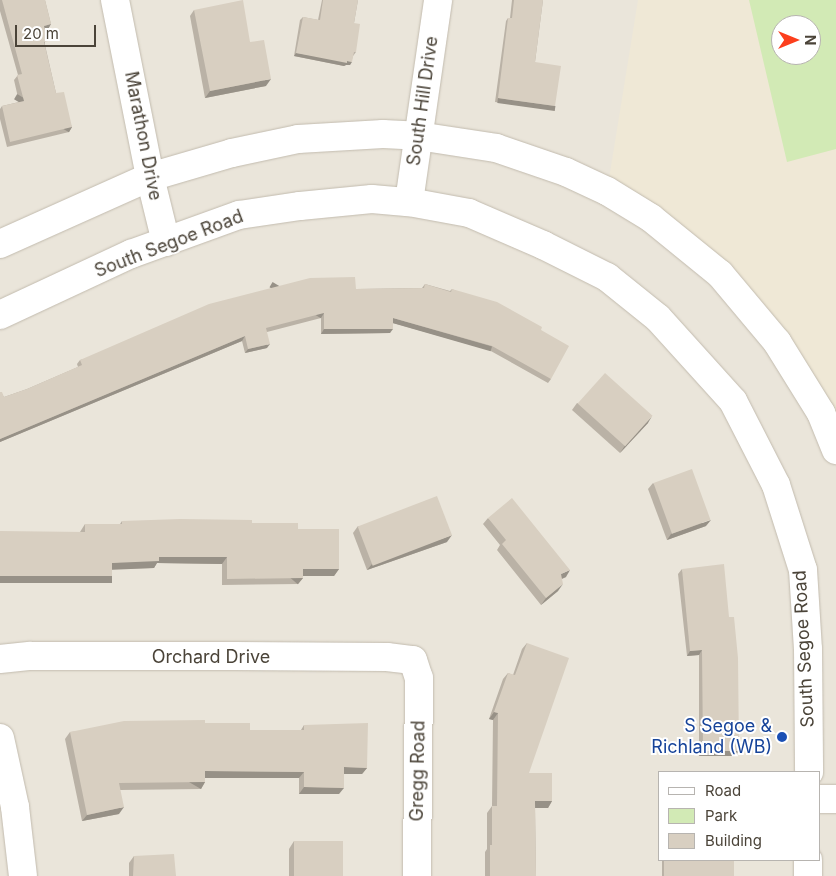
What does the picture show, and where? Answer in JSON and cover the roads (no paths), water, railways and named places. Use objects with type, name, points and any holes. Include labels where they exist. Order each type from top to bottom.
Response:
[{"type":"street","name":"Marathon Drive","points":[[115,0],[150,177],[166,242]]},
{"type":"street","name":"South Hill Drive","points":[[409,202],[438,0]]},
{"type":"street","points":[[0,244],[150,177],[232,154],[298,139],[383,134],[418,136],[496,148],[566,172],[607,191],[651,218],[720,274],[777,342],[821,413],[836,450]]},
{"type":"street","name":"South Segoe Road","points":[[0,316],[131,254],[239,215],[300,206],[372,199],[409,202],[468,213],[544,245],[607,277],[658,318],[733,401],[776,485],[803,570],[808,649],[809,771]]},
{"type":"street","name":"Orchard Drive","points":[[0,659],[31,656],[387,657],[412,660],[417,667]]},
{"type":"street","name":"Gregg Road","points":[[417,667],[419,678],[417,876]]},
{"type":"street","points":[[0,738],[15,807],[23,876]]},
{"type":"street","points":[[821,799],[836,799]]},
{"type":"street","points":[[808,861],[808,876]]},
{"type":"place","name":"S Segoe & Richland (WB)","points":[[782,737]]}]
